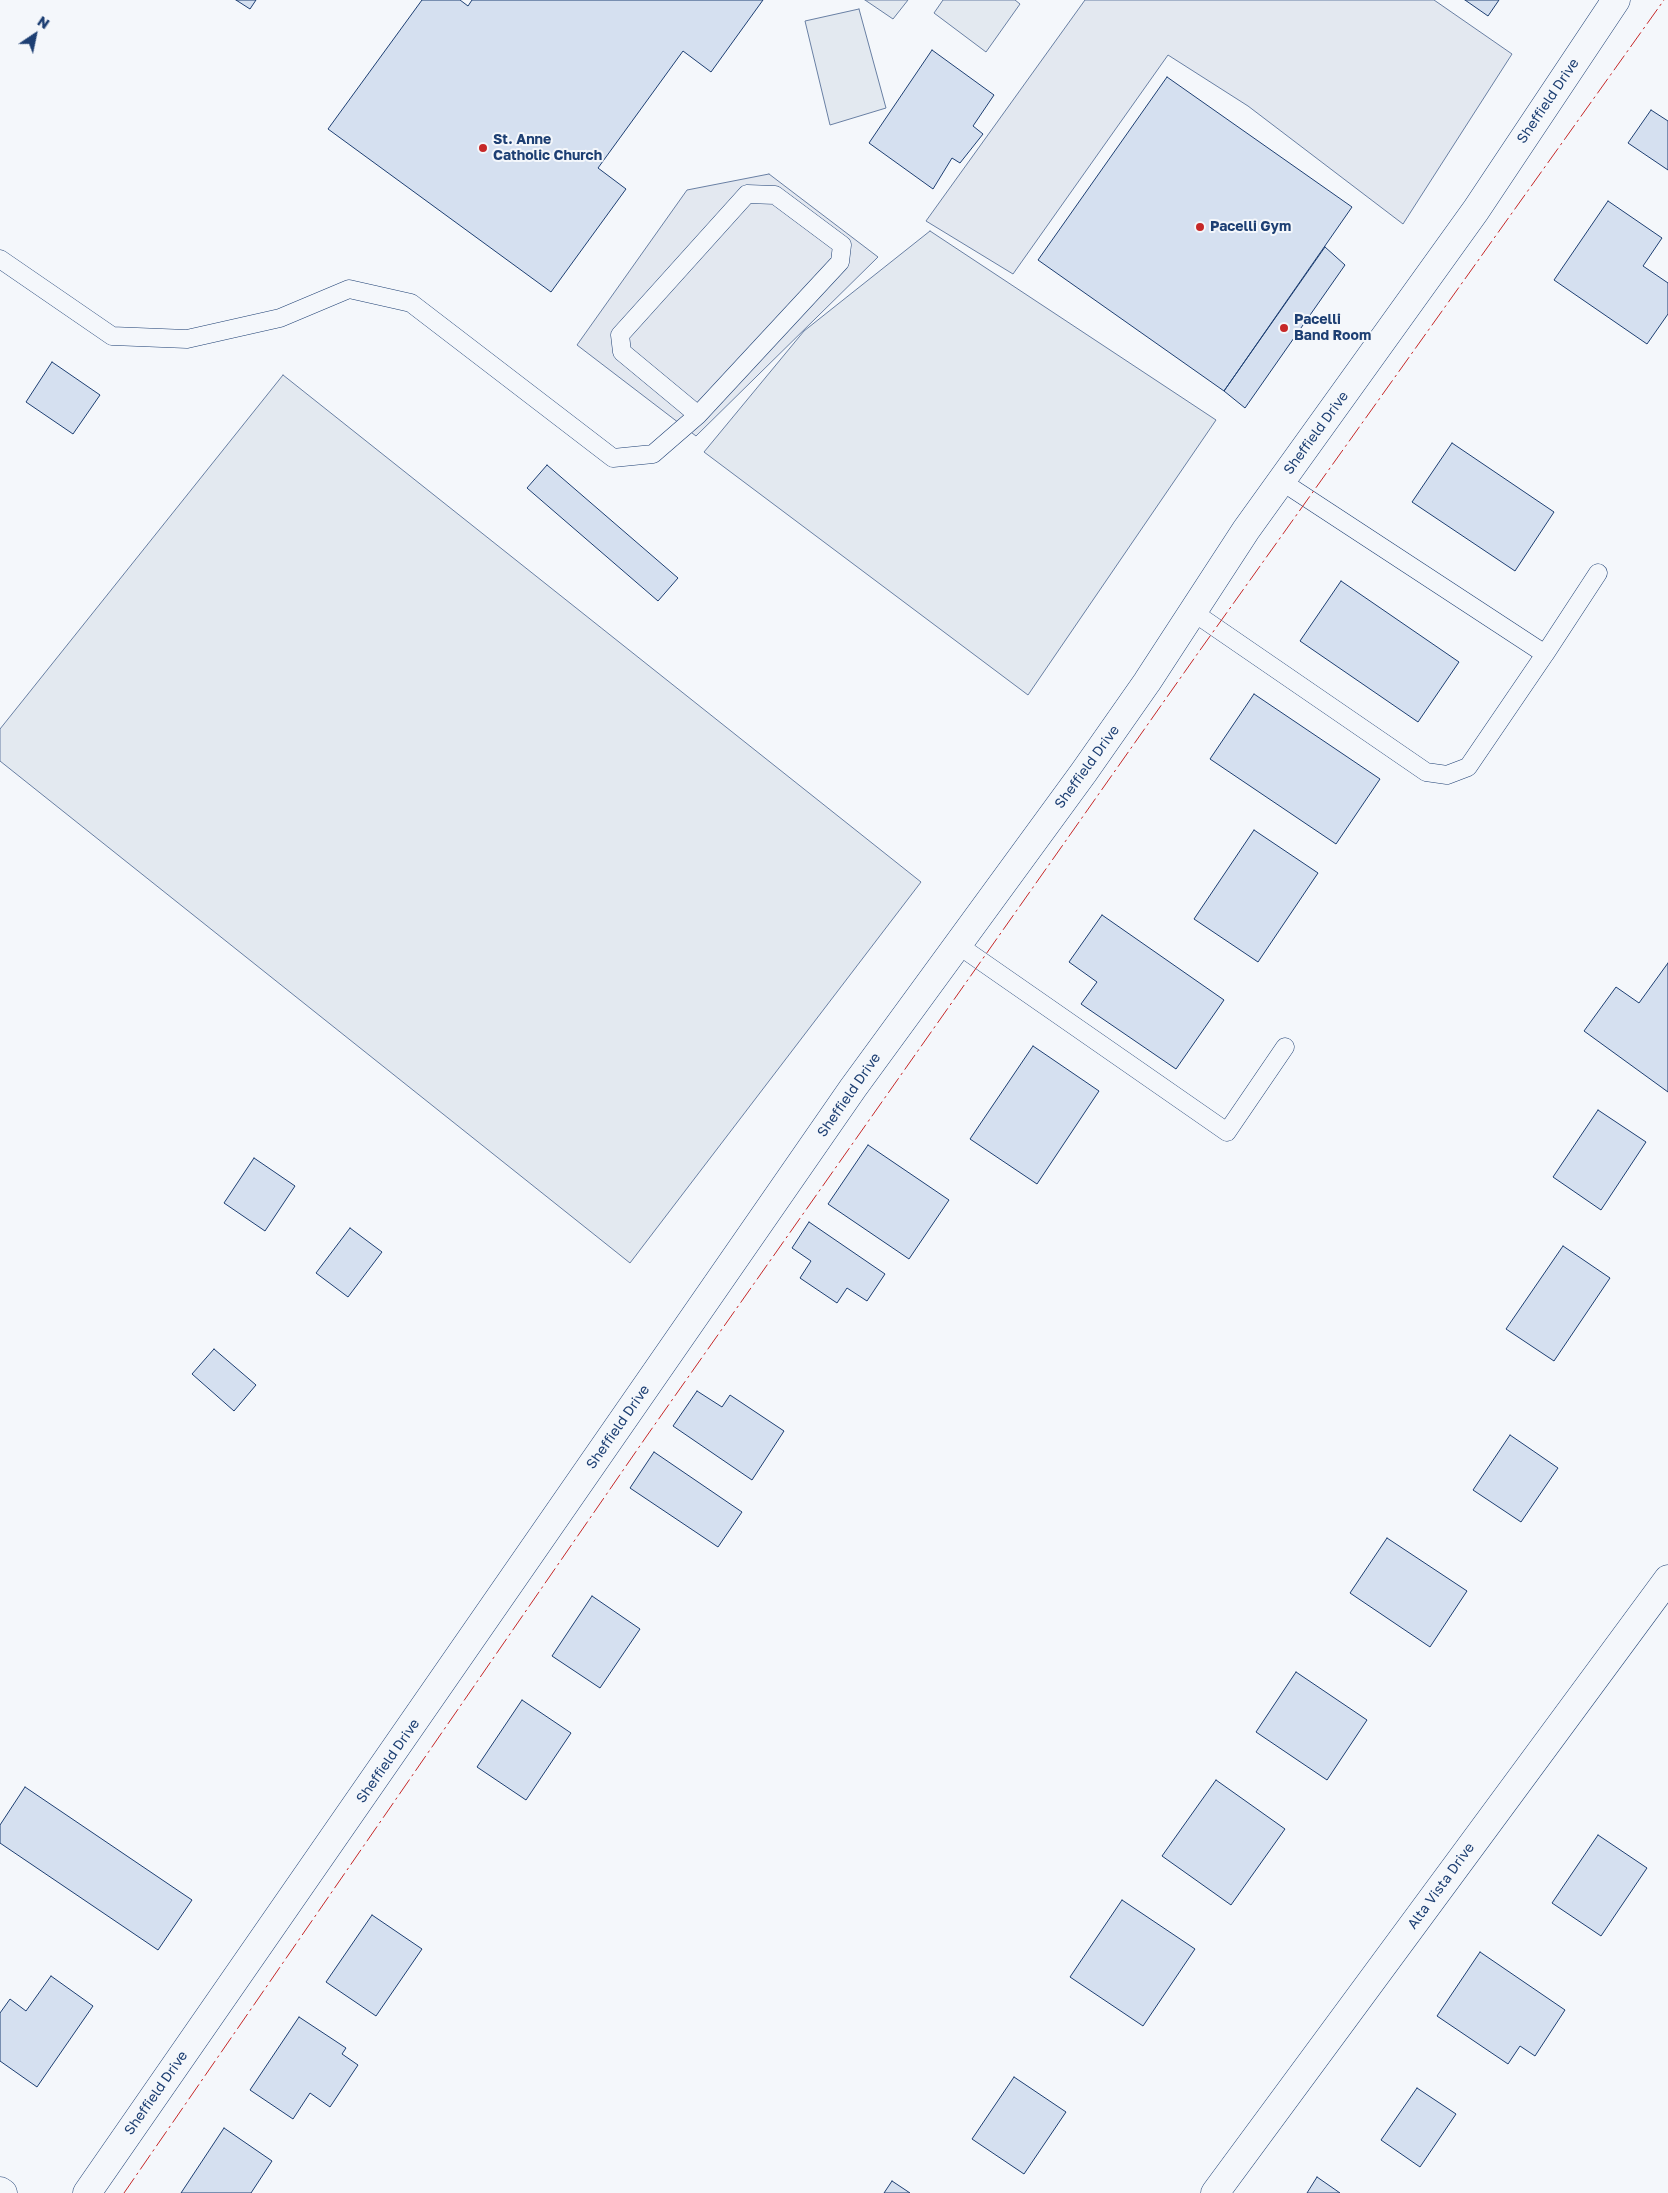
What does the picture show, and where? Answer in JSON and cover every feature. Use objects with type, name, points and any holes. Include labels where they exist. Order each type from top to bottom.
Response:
[{"type":"street","name":"Sheffield Drive","points":[[87,2193],[852,1088],[1112,733],[1246,530],[1476,210],[1616,0]]},
{"type":"street","name":"Alta Vista Drive","points":[[1215,2193],[1668,1579]]},
{"type":"lane","points":[[0,259],[112,336],[187,338],[280,318],[349,289],[411,303],[613,458],[653,454],[698,415],[840,262],[842,245],[775,195],[747,194],[620,335],[622,352],[698,415]]},
{"type":"lane","points":[[1281,481],[1545,654]]},
{"type":"lane","points":[[1193,612],[1426,772],[1448,775],[1468,766],[1598,573]]},
{"type":"lane","points":[[958,945],[1227,1132],[1285,1046]]},
{"type":"shaded area","points":[[865,0],[908,0],[893,19]]},
{"type":"shaded area","points":[[943,0],[1015,0],[1020,4],[986,52],[934,13]]},
{"type":"shaded area","points":[[1085,0],[1434,0],[1512,54],[1403,224],[1248,106],[1168,55],[1013,274],[926,221]]},
{"type":"shaded area","points":[[859,9],[886,108],[830,125],[805,21]]},
{"type":"shaded area","points":[[769,174],[878,257],[696,436],[577,345],[687,190]]},
{"type":"shaded area","points":[[930,231],[1216,420],[1028,695],[704,452],[804,331]]},
{"type":"shaded area","points":[[283,375],[921,882],[630,1263],[0,761],[0,729]]},
{"type":"building","points":[[236,0],[256,0],[250,9]]},
{"type":"building","name":"St. Anne Catholic Church","points":[[422,0],[460,0],[468,6],[472,0],[763,0],[711,72],[683,51],[598,168],[626,189],[551,292],[328,129]]},
{"type":"building","points":[[1465,0],[1499,0],[1488,16]]},
{"type":"building","points":[[932,50],[994,95],[973,126],[983,134],[960,163],[952,158],[933,189],[869,143]]},
{"type":"building","name":"Pacelli Gym","points":[[1167,77],[1352,207],[1224,391],[1038,260]]},
{"type":"building","points":[[1651,110],[1668,121],[1668,170],[1628,143]]},
{"type":"building","points":[[1608,201],[1662,238],[1643,266],[1668,283],[1668,314],[1647,344],[1554,280]]},
{"type":"building","name":"Pacelli Band Room","points":[[1325,247],[1345,265],[1245,408],[1224,391]]},
{"type":"building","points":[[52,362],[100,395],[73,434],[26,402]]},
{"type":"building","points":[[1452,443],[1554,512],[1515,571],[1412,502]]},
{"type":"building","points":[[547,465],[678,578],[658,601],[527,488]]},
{"type":"building","points":[[1341,581],[1459,662],[1418,722],[1300,641]]},
{"type":"building","points":[[1254,694],[1380,779],[1336,844],[1210,759]]},
{"type":"building","points":[[1254,830],[1318,873],[1258,962],[1194,919]]},
{"type":"building","points":[[1102,915],[1224,1000],[1176,1069],[1081,1004],[1097,982],[1069,962]]},
{"type":"building","points":[[1668,963],[1668,1092],[1584,1031],[1616,987],[1639,1003]]},
{"type":"building","points":[[1033,1046],[1099,1091],[1037,1184],[970,1139]]},
{"type":"building","points":[[1598,1110],[1646,1142],[1601,1210],[1553,1177]]},
{"type":"building","points":[[868,1145],[949,1200],[909,1259],[828,1204]]},
{"type":"building","points":[[254,1158],[295,1186],[265,1231],[224,1203]]},
{"type":"building","points":[[809,1222],[885,1274],[867,1301],[847,1288],[837,1303],[800,1278],[811,1261],[792,1248]]},
{"type":"building","points":[[350,1228],[382,1252],[348,1297],[316,1273]]},
{"type":"building","points":[[1563,1246],[1610,1278],[1554,1361],[1506,1329]]},
{"type":"building","points":[[214,1349],[256,1385],[234,1411],[192,1374]]},
{"type":"building","points":[[697,1391],[722,1407],[730,1395],[784,1431],[752,1480],[673,1426]]},
{"type":"building","points":[[1510,1435],[1558,1468],[1521,1522],[1473,1490]]},
{"type":"building","points":[[654,1452],[742,1512],[718,1547],[630,1488]]},
{"type":"building","points":[[1387,1538],[1467,1591],[1430,1647],[1350,1593]]},
{"type":"building","points":[[592,1596],[640,1629],[600,1688],[552,1656]]},
{"type":"building","points":[[1296,1672],[1367,1720],[1327,1780],[1256,1732]]},
{"type":"building","points":[[522,1700],[571,1733],[526,1800],[477,1767]]},
{"type":"building","points":[[1216,1780],[1285,1829],[1231,1905],[1162,1856]]},
{"type":"building","points":[[25,1787],[192,1900],[158,1950],[0,1843],[0,1825]]},
{"type":"building","points":[[1598,1835],[1647,1868],[1601,1936],[1552,1903]]},
{"type":"building","points":[[1122,1900],[1195,1949],[1143,2026],[1070,1977]]},
{"type":"building","points":[[372,1915],[422,1949],[376,2016],[326,1982]]},
{"type":"building","points":[[1480,1952],[1565,2010],[1535,2056],[1520,2046],[1508,2064],[1437,2016]]},
{"type":"building","points":[[51,1976],[93,2006],[37,2087],[0,2061],[0,2013],[10,1999],[26,2011]]},
{"type":"building","points":[[299,2017],[346,2048],[342,2054],[358,2065],[330,2107],[310,2093],[293,2119],[250,2090]]},
{"type":"building","points":[[1014,2077],[1066,2112],[1024,2174],[972,2139]]},
{"type":"building","points":[[1417,2088],[1456,2114],[1420,2167],[1381,2140]]},
{"type":"building","points":[[224,2128],[272,2161],[251,2193],[181,2193]]},
{"type":"building","points":[[1317,2177],[1340,2193],[1307,2193]]},
{"type":"building","points":[[892,2181],[910,2193],[884,2193]]},
{"type":"power","points":[[124,2193],[646,1437],[1198,653],[1664,0]]},
{"type":"place","name":"St. Anne Catholic Church","points":[[483,148]]},
{"type":"place","name":"Pacelli Gym","points":[[1200,227]]},
{"type":"place","name":"Pacelli Band Room","points":[[1284,328]]}]
